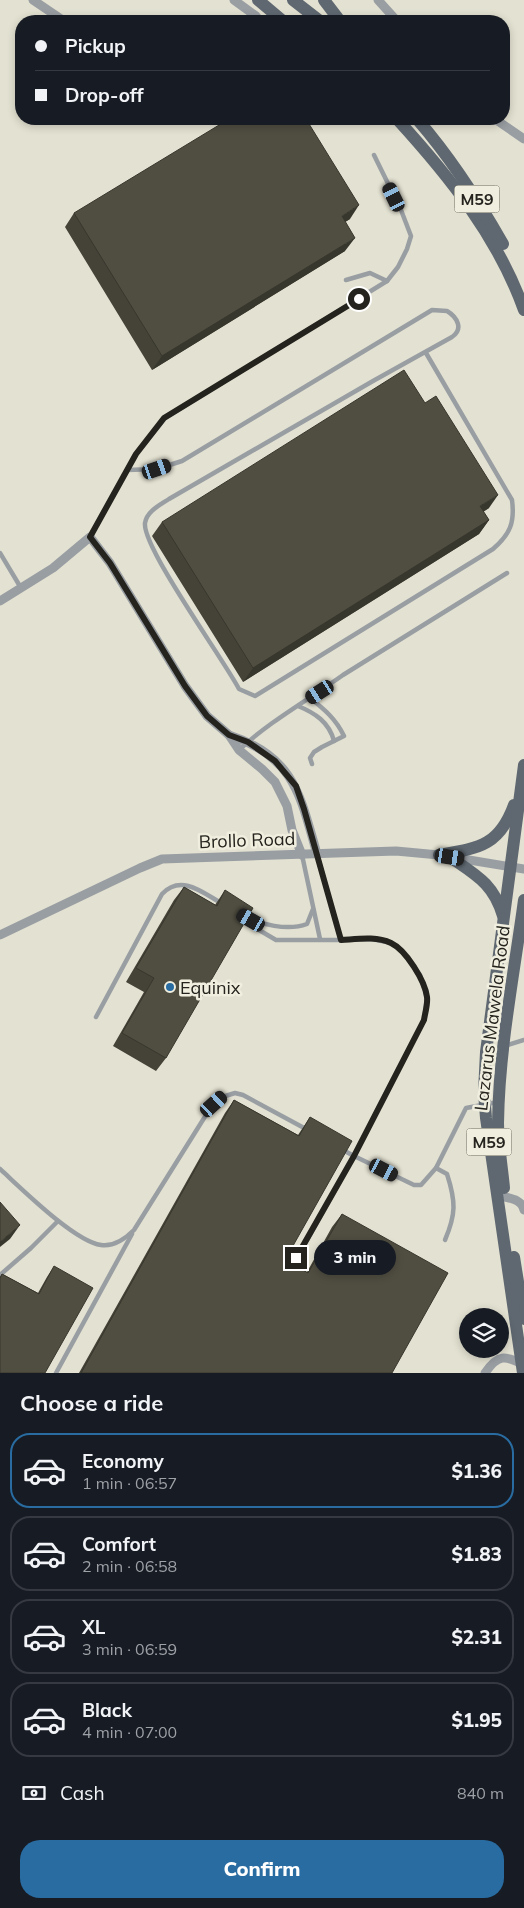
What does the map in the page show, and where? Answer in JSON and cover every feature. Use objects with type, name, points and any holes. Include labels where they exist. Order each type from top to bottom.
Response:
[{"type":"main road","points":[[258,0],[275,15]]},
{"type":"main road","points":[[293,0],[304,5],[314,15]]},
{"type":"main road","points":[[324,0],[335,15]]},
{"type":"main road","name":"M59","points":[[403,125],[465,200],[497,250],[524,310]]},
{"type":"main road","name":"M59","points":[[422,125],[448,156],[478,200],[508,253],[524,288]]},
{"type":"main road","name":"M59","points":[[505,920],[524,765]]},
{"type":"main road","points":[[445,856],[479,846],[493,839],[510,816],[522,780]]},
{"type":"main road","points":[[445,856],[488,885],[500,904],[505,920]]},
{"type":"main road","name":"Lazarus Mawela Road","points":[[524,905],[522,940],[504,1046],[498,1134],[505,1197],[524,1319]]},
{"type":"main road","name":"Lazarus Mawela Road","points":[[505,920],[486,1052],[485,1105],[522,1367]]},
{"type":"street","points":[[33,0],[55,15]]},
{"type":"street","points":[[234,0],[255,15]]},
{"type":"street","points":[[378,0],[392,15]]},
{"type":"street","points":[[504,125],[524,139]]},
{"type":"street","points":[[0,601],[53,568],[90,537],[110,563],[195,700],[207,716],[229,735],[239,750],[268,775],[282,794],[290,815],[292,830],[302,855]]},
{"type":"street","points":[[229,735],[248,742],[275,761],[296,786],[317,854]]},
{"type":"street","name":"Brollo Road","points":[[0,935],[158,860],[396,851],[445,856],[524,869]]},
{"type":"street","points":[[505,1197],[518,1201],[524,1210]]},
{"type":"street","points":[[485,1373],[498,1359],[509,1358],[522,1367]]},
{"type":"lane","points":[[90,537],[136,454],[164,418],[387,281],[398,267],[407,248],[410,236],[374,155]]},
{"type":"lane","points":[[346,280],[370,272],[387,281]]},
{"type":"lane","points":[[127,470],[157,469],[182,461],[422,315],[436,309],[446,311],[458,322],[457,334],[169,499],[155,508],[146,519],[146,535],[164,569],[240,689],[245,693],[256,696],[493,549],[506,537],[512,523],[512,500],[426,353]]},
{"type":"lane","points":[[0,554],[21,588]]},
{"type":"lane","points":[[239,750],[275,720],[343,675],[507,573]]},
{"type":"lane","points":[[310,698],[327,711],[344,736],[314,752],[310,758],[312,764]]},
{"type":"lane","points":[[298,706],[310,710],[320,717],[328,727],[334,741]]},
{"type":"lane","points":[[317,854],[341,940]]},
{"type":"lane","points":[[302,855],[320,939]]},
{"type":"lane","points":[[96,1017],[162,894],[168,888],[180,884],[196,888],[228,906]]},
{"type":"lane","points":[[235,911],[251,920],[283,927],[298,927],[307,924],[313,909]]},
{"type":"lane","points":[[251,920],[259,930],[276,940],[372,939],[391,943],[402,951],[420,975],[427,997],[424,1020],[354,1156],[287,1276]]},
{"type":"lane","points":[[504,1046],[524,1040]]},
{"type":"lane","points":[[56,1373],[134,1230],[206,1114],[222,1097],[235,1093],[243,1095],[312,1132]]},
{"type":"lane","points":[[337,1146],[414,1185],[421,1185],[436,1168],[466,1108],[500,1102]]},
{"type":"lane","points":[[436,1168],[447,1174],[453,1193],[453,1219],[445,1240]]},
{"type":"lane","points":[[0,1169],[58,1221],[91,1242],[101,1245],[114,1244],[125,1239],[134,1230]]},
{"type":"lane","points":[[0,1275],[58,1221]]},
{"type":"building","points":[[219,125],[310,125],[359,205],[342,216],[355,238],[162,356],[74,213]]},
{"type":"building","points":[[404,370],[425,403],[436,396],[498,495],[480,506],[489,520],[253,668],[162,522]]},
{"type":"building","name":"Equinix","points":[[184,887],[217,906],[225,890],[253,908],[166,1058],[122,1033],[154,978],[136,968]]},
{"type":"building","points":[[234,1100],[299,1136],[310,1117],[352,1141],[285,1260],[308,1273],[342,1214],[448,1273],[392,1373],[81,1373]]},
{"type":"building","points":[[0,1202],[20,1225],[0,1242]]},
{"type":"building","points":[[54,1266],[93,1288],[45,1373],[0,1373],[0,1278],[2,1274],[39,1294]]},
{"type":"place","name":"Equinix","points":[[170,987]]},
{"type":"route","points":[[296,1258],[354,1156],[424,1020],[427,997],[420,975],[402,951],[391,943],[372,939],[341,940],[300,794],[296,786],[275,761],[248,742],[229,735],[207,716],[185,686],[110,563],[90,537],[136,454],[164,418],[207,390],[359,299]]}]
